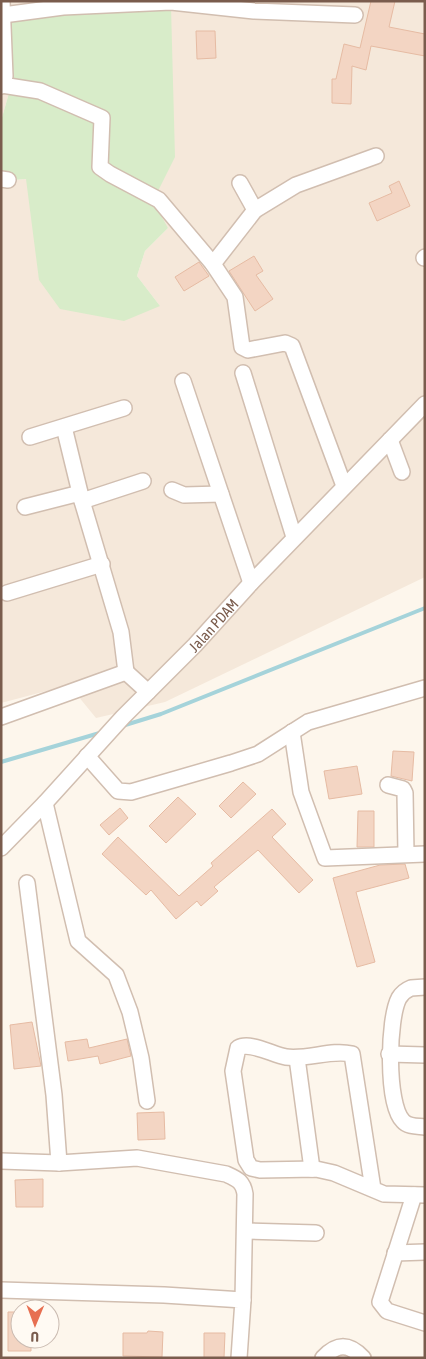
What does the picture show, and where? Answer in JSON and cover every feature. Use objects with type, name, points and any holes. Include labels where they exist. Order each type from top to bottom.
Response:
[{"type":"street","points":[[344,486],[294,349],[290,344],[285,343],[248,350],[242,347],[235,297],[213,264],[159,200],[103,170],[99,162],[103,125],[101,117],[40,91],[1,85],[5,76],[3,8],[63,8],[171,2],[254,11],[355,15]]},
{"type":"street","points":[[213,264],[255,210],[296,185],[376,156]]},
{"type":"street","points":[[240,183],[255,210]]},
{"type":"street","points":[[243,372],[294,537]]},
{"type":"street","points":[[183,382],[251,582]]},
{"type":"street","name":"Jalan PDAM","points":[[1,848],[45,803],[123,717],[195,645],[251,582],[425,404]]},
{"type":"street","points":[[30,437],[124,408]]},
{"type":"street","points":[[64,427],[81,497],[122,632],[126,672],[148,692]]},
{"type":"street","points":[[390,440],[402,472]]},
{"type":"street","points":[[25,507],[81,497],[144,481]]},
{"type":"street","points":[[172,490],[184,495],[221,494]]},
{"type":"street","points":[[7,593],[102,564]]},
{"type":"street","points":[[1,718],[126,672]]},
{"type":"street","points":[[87,756],[111,786],[118,791],[126,793],[199,774],[258,754],[315,720],[425,688]]},
{"type":"street","points":[[292,732],[301,792],[323,856],[330,858],[425,854]]},
{"type":"street","points":[[388,786],[403,788],[405,793],[406,854]]},
{"type":"street","points":[[45,803],[78,941],[116,975],[134,1031],[147,1101]]},
{"type":"street","points":[[27,884],[54,1095],[59,1163]]},
{"type":"street","points":[[425,987],[411,988],[398,1000],[389,1054],[391,1078],[400,1116],[408,1125],[425,1127]]},
{"type":"street","points":[[373,1189],[353,1055],[347,1053],[297,1058],[240,1047],[236,1052],[234,1077],[246,1160],[251,1168],[260,1170],[312,1169],[334,1173],[373,1189],[390,1195],[419,1195],[395,1253],[380,1297],[382,1306],[387,1311],[425,1323]]},
{"type":"street","points":[[389,1054],[425,1055]]},
{"type":"street","points":[[297,1058],[312,1169]]},
{"type":"street","points":[[1,1162],[59,1163],[137,1158],[226,1174],[237,1178],[244,1187],[245,1231],[240,1358]]},
{"type":"street","points":[[245,1231],[316,1233]]},
{"type":"street","points":[[395,1253],[425,1252]]},
{"type":"street","points":[[1,1290],[164,1295],[243,1300]]},
{"type":"street","points":[[323,1358],[333,1348],[344,1346],[352,1348],[363,1358]]},
{"type":"shaded area","points":[[1,1],[425,1],[425,577],[165,702],[96,718],[69,685],[1,703],[1,181],[26,179],[160,306],[137,276],[145,251],[168,228],[9,93],[1,121]]},
{"type":"green space","points":[[171,7],[175,157],[153,201],[168,228],[145,251],[137,276],[160,306],[124,321],[60,309],[39,280],[26,179],[1,181],[1,121],[9,93],[9,18]]},
{"type":"building","points":[[371,1],[395,1],[389,27],[425,34],[425,56],[371,46],[366,70],[352,66],[351,104],[332,103],[332,79],[336,79],[344,44],[360,48]]},
{"type":"building","points":[[196,31],[215,31],[216,58],[197,59]]},
{"type":"building","points":[[399,181],[410,206],[377,221],[369,203],[392,193],[389,186]]},
{"type":"building","points":[[254,256],[263,271],[256,275],[273,299],[255,311],[229,271]]},
{"type":"building","points":[[199,262],[209,276],[184,291],[175,277]]},
{"type":"building","points":[[393,751],[414,752],[412,781],[391,776]]},
{"type":"building","points":[[357,766],[362,794],[329,799],[324,771]]},
{"type":"building","points":[[243,782],[256,794],[231,818],[219,806]]},
{"type":"building","points":[[178,797],[196,814],[166,843],[149,826]]},
{"type":"building","points":[[120,808],[128,818],[109,835],[100,825]]},
{"type":"building","points":[[272,809],[286,824],[272,837],[313,880],[299,893],[258,850],[214,887],[218,891],[201,906],[197,901],[176,919],[151,890],[146,895],[102,854],[118,837],[179,896],[213,866],[211,863]]},
{"type":"building","points":[[358,811],[374,811],[374,847],[357,847]]},
{"type":"building","points":[[405,864],[409,878],[356,892],[375,962],[357,967],[333,878],[380,865]]},
{"type":"building","points":[[32,1022],[41,1066],[14,1069],[10,1025]]},
{"type":"building","points":[[87,1039],[89,1048],[127,1039],[131,1056],[100,1064],[98,1056],[68,1061],[65,1042]]},
{"type":"building","points":[[164,1112],[165,1139],[138,1140],[137,1113]]},
{"type":"building","points":[[43,1179],[43,1207],[16,1207],[15,1180]]},
{"type":"building","points":[[8,1312],[10,1312],[10,1349],[31,1349],[31,1351],[8,1351]]},
{"type":"building","points":[[148,1331],[163,1332],[162,1357],[123,1356],[123,1333],[147,1333]]},
{"type":"building","points":[[204,1333],[225,1333],[224,1358],[204,1358]]},
{"type":"waterway","points":[[122,726],[161,714],[425,608]]},
{"type":"waterway","points":[[1,762],[103,732]]}]
